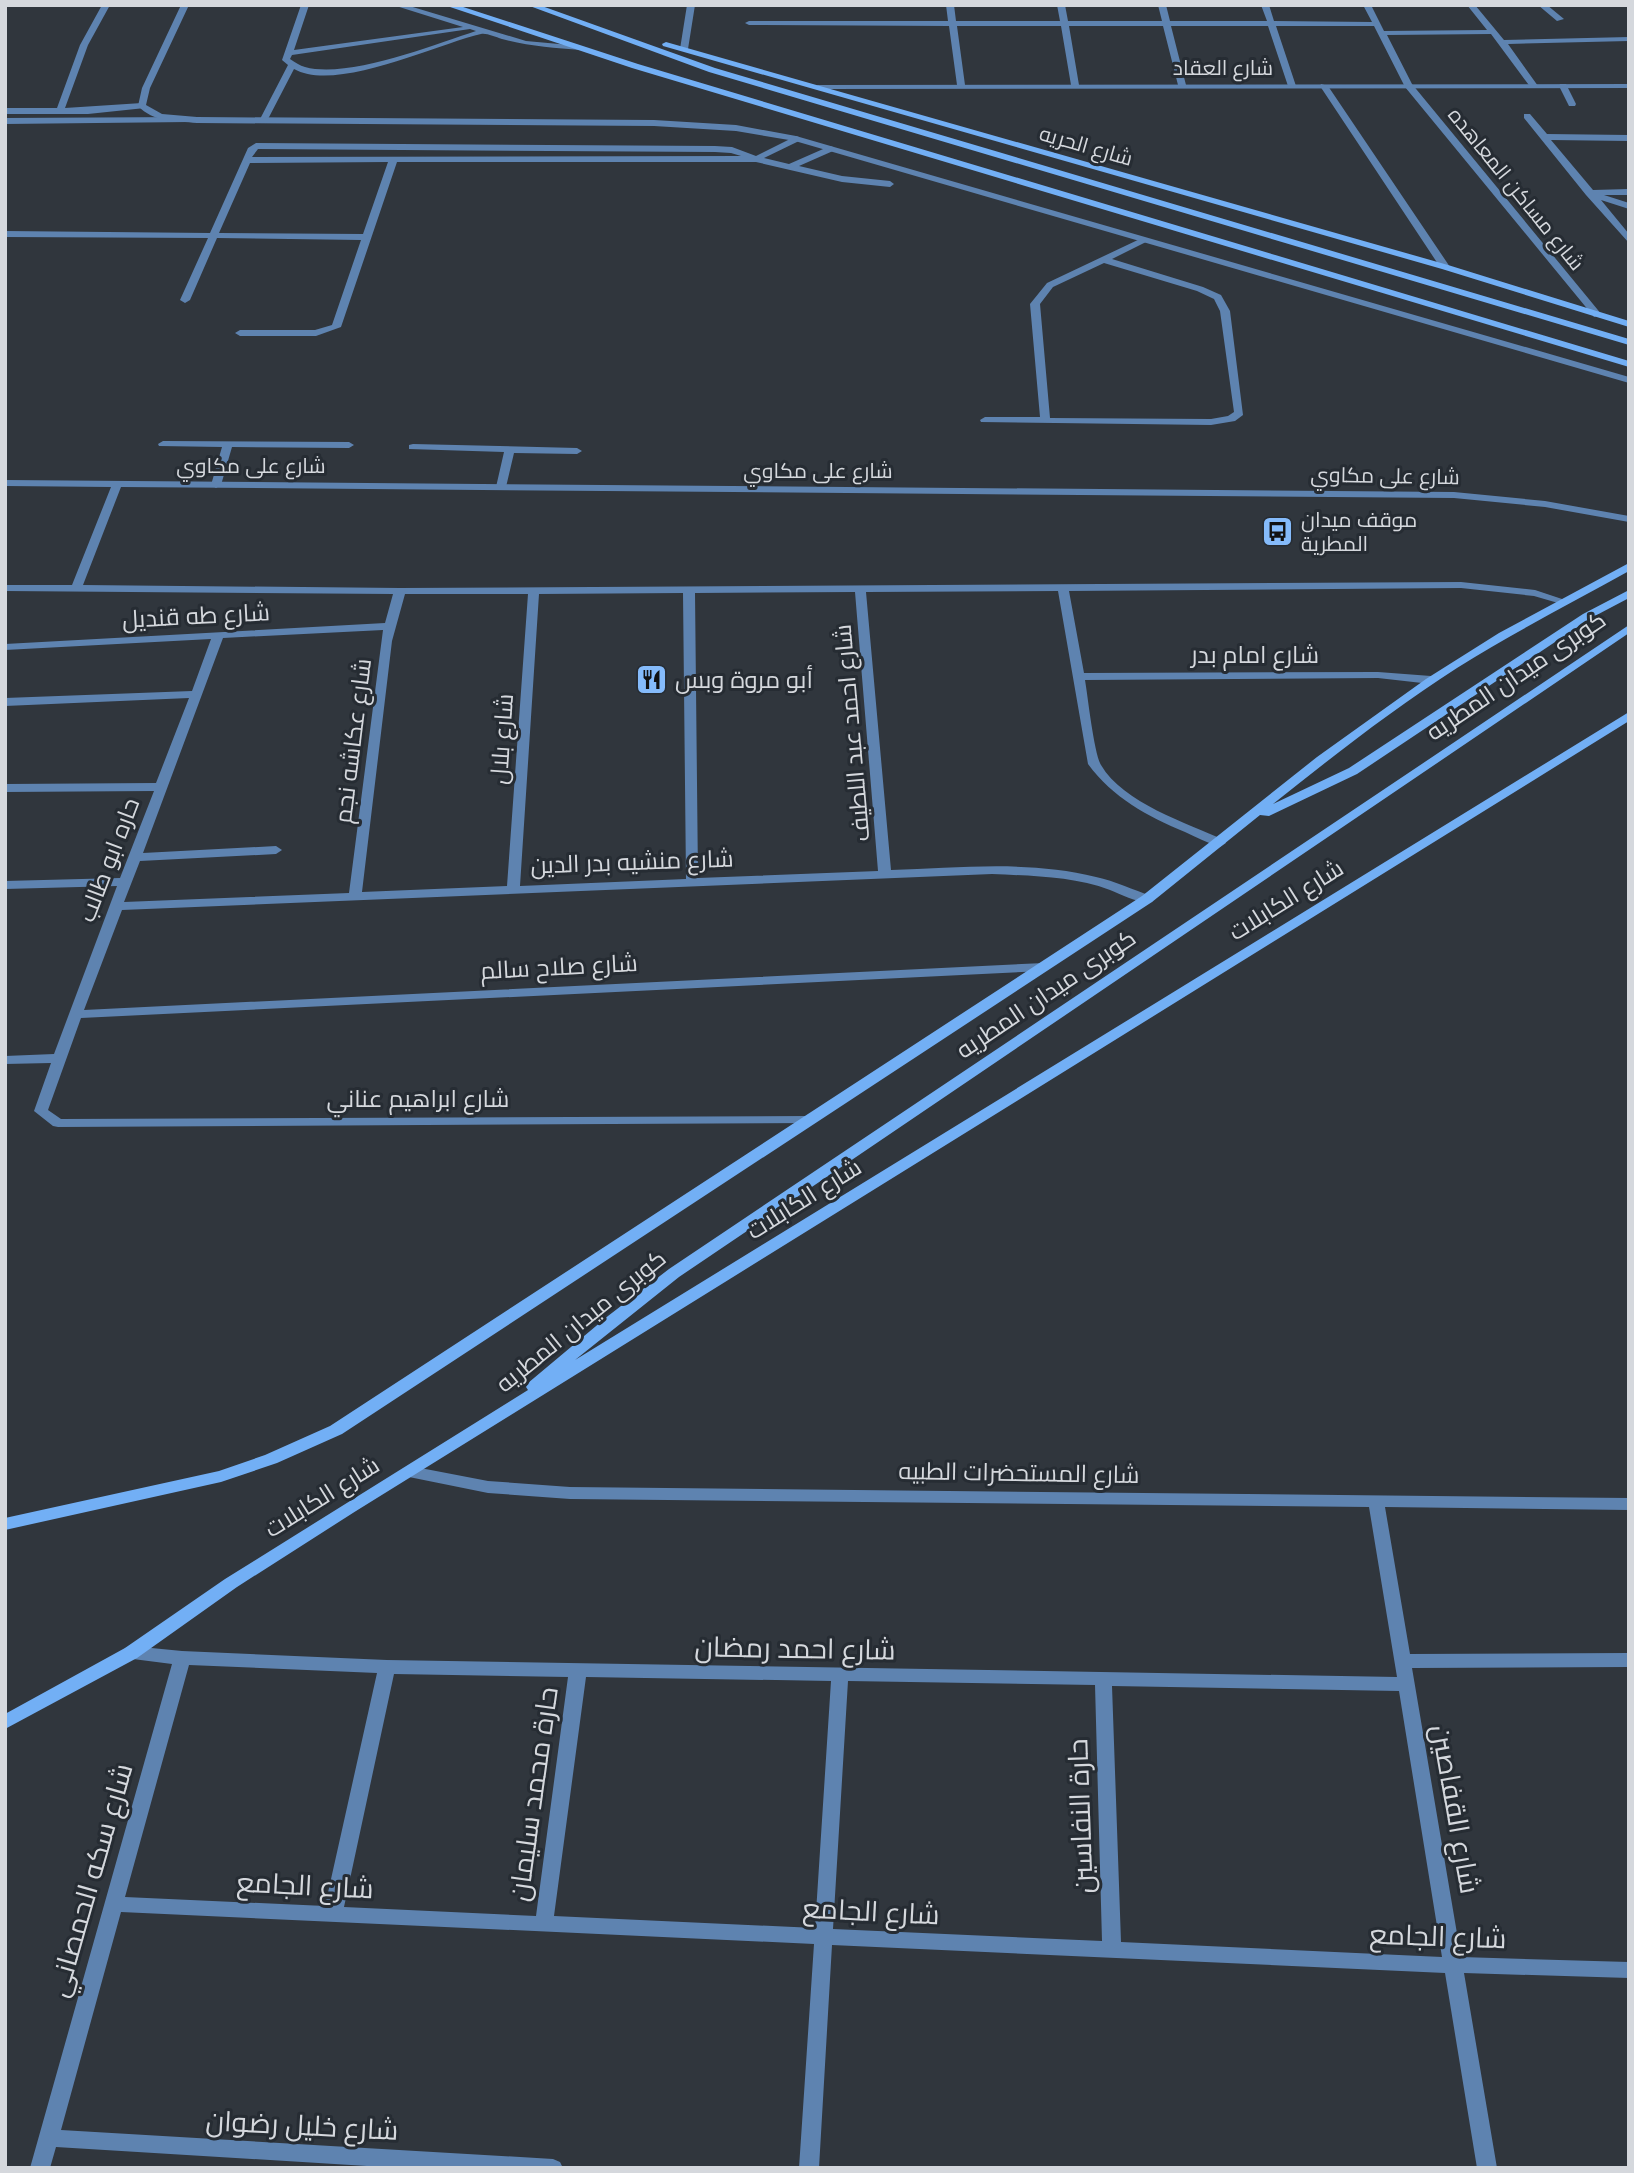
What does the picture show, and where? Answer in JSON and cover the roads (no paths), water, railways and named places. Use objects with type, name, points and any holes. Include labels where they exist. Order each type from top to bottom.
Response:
[{"type":"main road","points":[[448,5],[635,66],[1629,364]]},
{"type":"main road","points":[[532,5],[723,73],[1629,342]]},
{"type":"main road","name":"شارع الحريه","points":[[532,5],[1445,267],[1629,324]]},
{"type":"main road","name":"شارع الكابلات","points":[[5,1524],[221,1476],[336,1430],[1147,899],[1323,758],[1431,680],[1629,566]]},
{"type":"main road","name":"كوبرى ميدان المطريه","points":[[1248,820],[1353,771],[1587,616],[1629,593]]},
{"type":"main road","name":"كوبرى ميدان المطريه","points":[[502,1415],[613,1320],[674,1273],[1626,629]]},
{"type":"main road","name":"شارع الكابلات","points":[[5,1722],[131,1653],[241,1577],[1629,716]]},
{"type":"street","points":[[60,111],[85,45],[106,5]]},
{"type":"street","points":[[142,106],[146,88],[185,5]]},
{"type":"street","points":[[304,5],[286,60],[291,66],[317,72],[367,68],[483,31]]},
{"type":"street","points":[[397,5],[525,43],[581,48]]},
{"type":"street","points":[[684,49],[691,5]]},
{"type":"street","points":[[950,5],[961,85]]},
{"type":"street","points":[[1061,5],[1075,85]]},
{"type":"street","points":[[1162,5],[1182,85]]},
{"type":"street","points":[[1265,5],[1292,86]]},
{"type":"street","name":"شارع مساكن المعاهده","points":[[1367,5],[1408,85],[1597,315]]},
{"type":"street","points":[[1471,5],[1534,86]]},
{"type":"street","points":[[1542,5],[1560,19]]},
{"type":"street","points":[[748,23],[1378,24]]},
{"type":"street","points":[[288,53],[472,28]]},
{"type":"street","points":[[1383,33],[1494,33]]},
{"type":"street","points":[[1502,42],[1629,39]]},
{"type":"street","points":[[263,121],[291,66]]},
{"type":"street","points":[[1324,86],[1445,267]]},
{"type":"street","points":[[1563,86],[1572,104]]},
{"type":"street","name":"شارع العقاد","points":[[818,87],[1629,86]]},
{"type":"street","points":[[5,111],[89,111],[142,106]]},
{"type":"street","points":[[142,106],[149,113],[162,117],[197,120]]},
{"type":"street","points":[[1527,116],[1626,235]]},
{"type":"street","points":[[5,121],[694,124],[737,128],[796,139],[1629,380]]},
{"type":"street","points":[[1544,137],[1629,138]]},
{"type":"street","points":[[248,160],[756,159],[796,139]]},
{"type":"street","points":[[185,300],[252,148],[260,146],[732,150],[756,159],[842,179],[890,184]]},
{"type":"street","points":[[790,167],[830,149]]},
{"type":"street","points":[[240,333],[316,333],[336,327],[393,161]]},
{"type":"street","points":[[1590,194],[1629,192]]},
{"type":"street","points":[[1590,194],[1629,206]]},
{"type":"street","points":[[5,234],[368,237]]},
{"type":"street","points":[[1045,420],[1035,304],[1050,285],[1145,240]]},
{"type":"street","points":[[985,420],[1211,422],[1231,419],[1239,413],[1225,312],[1218,297],[1102,259]]},
{"type":"street","points":[[163,444],[349,445]]},
{"type":"street","points":[[216,485],[228,444]]},
{"type":"street","points":[[413,447],[578,451]]},
{"type":"street","points":[[501,487],[510,449]]},
{"type":"street","name":"شارع على مكاوي","points":[[5,483],[1454,495],[1545,504],[1629,519]]},
{"type":"street","points":[[76,589],[117,484]]},
{"type":"street","points":[[5,588],[400,592],[1461,586],[1535,593],[1565,602]]},
{"type":"street","points":[[1063,588],[1094,764],[1107,783],[1140,806],[1220,843]]},
{"type":"street","name":"شارع احمد عبد اللطيف","points":[[860,589],[886,874]]},
{"type":"street","points":[[689,590],[692,882]]},
{"type":"street","name":"شارع بلال","points":[[513,890],[534,591]]},
{"type":"street","name":"شارع عكاشه نجم","points":[[355,896],[388,626],[400,592]]},
{"type":"street","name":"شارع طه قنديل","points":[[5,647],[388,626]]},
{"type":"street","name":"حاره ابو طالب","points":[[43,1101],[218,636]]},
{"type":"street","name":"شارع امام بدر","points":[[1078,677],[1378,675],[1431,680]]},
{"type":"street","points":[[5,702],[196,694]]},
{"type":"street","points":[[5,788],[161,788]]},
{"type":"street","points":[[136,857],[276,850]]},
{"type":"street","name":"شارع منشيه بدر الدين","points":[[116,906],[992,870],[1052,873],[1094,880],[1147,899]]},
{"type":"street","points":[[5,886],[125,882]]},
{"type":"street","name":"شارع صلاح سالم","points":[[75,1014],[1044,967]]},
{"type":"street","points":[[5,1060],[59,1058]]},
{"type":"street","name":"شارع ابراهيم عناني","points":[[43,1101],[41,1111],[58,1123],[810,1120]]},
{"type":"street","name":"شارع المستحضرات الطبيه","points":[[410,1472],[488,1487],[570,1493],[1629,1504]]},
{"type":"street","name":"شارع القفاصين","points":[[1376,1502],[1487,2168]]},
{"type":"street","points":[[131,1653],[182,1658]]},
{"type":"street","name":"شارع احمد رمضان","points":[[182,1658],[387,1667],[1406,1684]]},
{"type":"street","name":"شارع سكه الحمصاني","points":[[40,2168],[182,1658]]},
{"type":"street","points":[[1402,1661],[1629,1660]]},
{"type":"street","points":[[332,1914],[387,1667]]},
{"type":"street","name":"حارة محمد سليمان","points":[[544,1924],[578,1670]]},
{"type":"street","points":[[809,2168],[840,1675]]},
{"type":"street","name":"حارة النفاسين","points":[[1103,1679],[1112,1950]]},
{"type":"street","name":"شارع الجامع","points":[[112,1904],[1454,1965],[1629,1970]]},
{"type":"street","name":"شارع خليل رضوان","points":[[48,2138],[553,2168]]},
{"type":"place","name":"موقف ميدان المطرية","points":[[1278,532]]},
{"type":"place","name":"أبو مروة وبس","points":[[652,680]]}]
